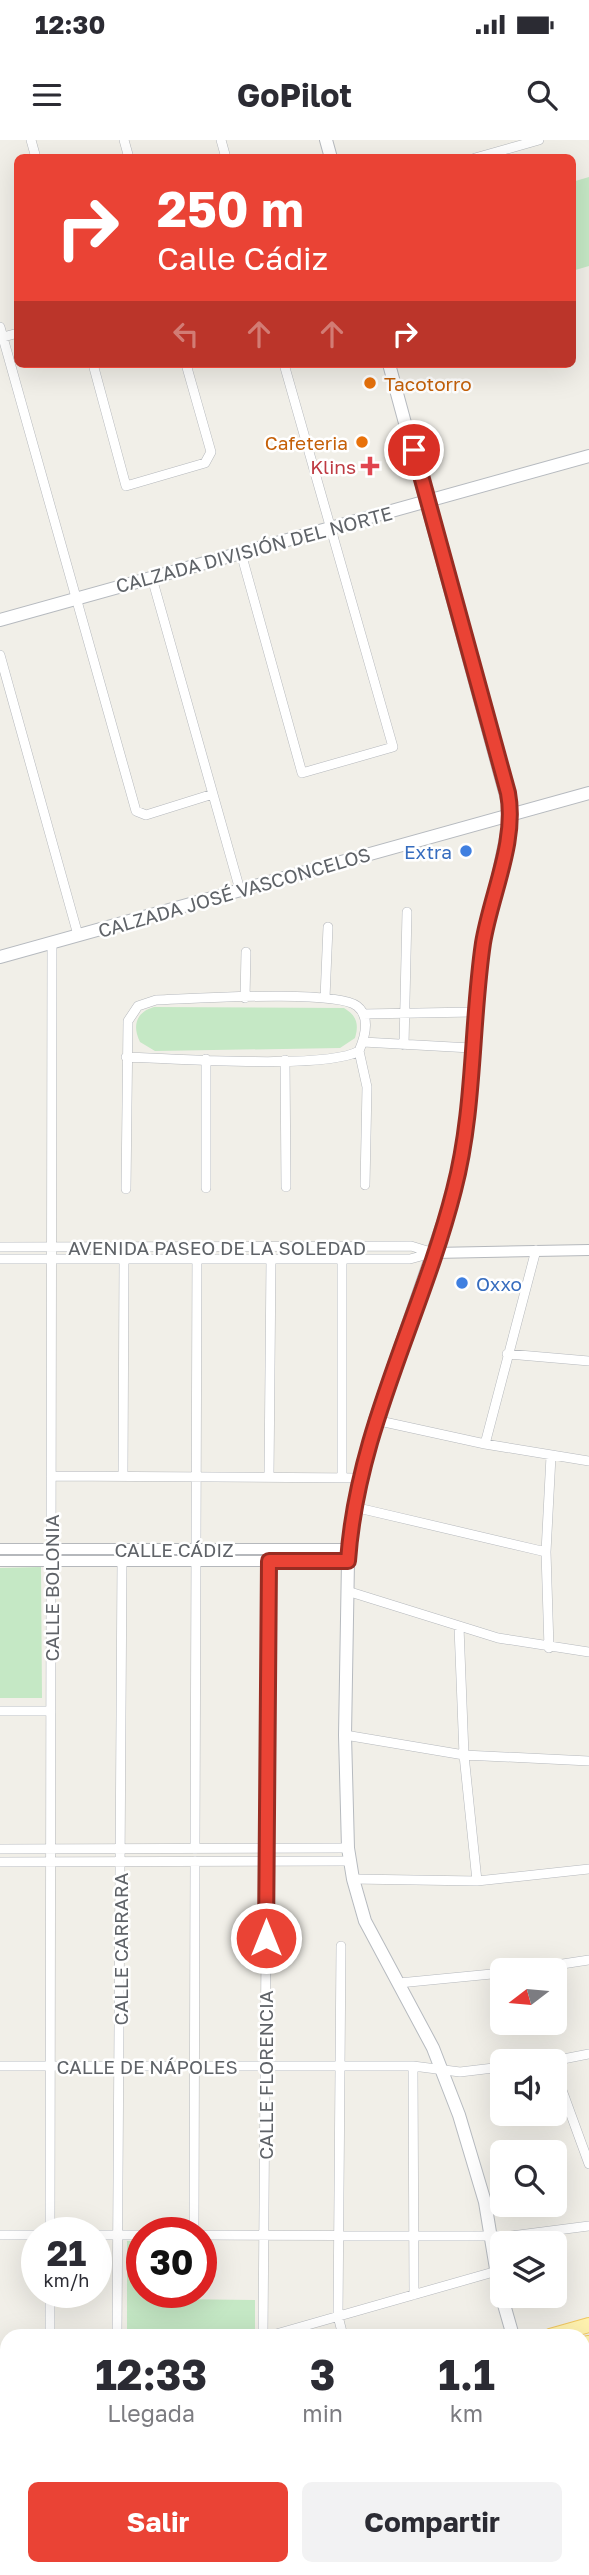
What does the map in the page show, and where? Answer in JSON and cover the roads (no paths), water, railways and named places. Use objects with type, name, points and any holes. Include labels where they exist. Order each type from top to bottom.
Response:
[{"type":"main road","points":[[390,368],[511,814],[487,917],[474,1012],[468,1113],[462,1154],[434,1253],[374,1420],[354,1507],[348,1555],[345,1735],[349,1854],[352,1879],[365,1921],[442,2070],[473,2160],[491,2231]]},
{"type":"main road","name":"CALZADA DIVISIÓN DEL NORTE","points":[[0,620],[589,456]]},
{"type":"main road","name":"CALZADA JOSÉ VASCONCELOS","points":[[0,957],[589,793]]},
{"type":"main road","points":[[506,2308],[511,2329]]},
{"type":"street","points":[[489,154],[539,140]]},
{"type":"street","points":[[0,327],[136,811],[146,815],[213,794]]},
{"type":"street","points":[[94,368],[126,486],[205,463],[209,457],[211,452],[187,368]]},
{"type":"street","points":[[241,553],[302,772],[393,747],[285,368]]},
{"type":"street","points":[[152,578],[240,890]]},
{"type":"street","points":[[0,655],[78,935]]},
{"type":"street","points":[[404,1045],[407,912]]},
{"type":"street","points":[[325,998],[328,927]]},
{"type":"street","name":"CALLE BOLONIA","points":[[50,2217],[52,942]]},
{"type":"street","points":[[245,998],[246,952]]},
{"type":"street","points":[[126,1189],[126,1056],[128,1021],[133,1011],[146,1002],[245,998],[325,998],[354,1003],[363,1014],[361,1047],[367,1087],[365,1185]]},
{"type":"street","points":[[363,1014],[474,1012]]},
{"type":"street","points":[[126,1056],[285,1060],[340,1058],[361,1047],[404,1045],[471,1048]]},
{"type":"street","points":[[206,1059],[206,1188]]},
{"type":"street","points":[[285,1060],[286,1187]]},
{"type":"street","name":"AVENIDA PASEO DE LA SOLEDAD","points":[[0,1247],[411,1246],[434,1253]]},
{"type":"street","points":[[195,1849],[197,1247]]},
{"type":"street","points":[[485,1444],[536,1250]]},
{"type":"street","name":"AVENIDA PASEO DE LA SOLEDAD","points":[[0,1259],[410,1259],[434,1253],[589,1250]]},
{"type":"street","points":[[123,1476],[124,1259]]},
{"type":"street","points":[[269,1477],[271,1259]]},
{"type":"street","points":[[342,1259],[342,1478]]},
{"type":"street","points":[[507,1354],[589,1360]]},
{"type":"street","points":[[374,1420],[485,1444],[589,1461]]},
{"type":"street","points":[[549,1648],[546,1552],[551,1456]]},
{"type":"street","points":[[51,1476],[360,1478]]},
{"type":"street","points":[[354,1507],[546,1552]]},
{"type":"street","name":"CALLE CÁDIZ","points":[[0,1549],[196,1549],[348,1555]]},
{"type":"street","name":"CALLE CÁDIZ","points":[[0,1562],[269,1561],[348,1555]]},
{"type":"street","name":"CALLE CARRARA","points":[[117,2329],[122,1561]]},
{"type":"street","name":"CALLE FLORENCIA","points":[[263,2329],[269,1561]]},
{"type":"street","points":[[348,1591],[458,1627],[549,1648],[589,1652]]},
{"type":"street","points":[[458,1627],[464,1755],[477,1881]]},
{"type":"street","points":[[0,1711],[51,1711]]},
{"type":"street","points":[[345,1735],[464,1755],[589,1761]]},
{"type":"street","points":[[0,1849],[267,1848],[349,1854]]},
{"type":"street","points":[[0,1862],[266,1861],[349,1854]]},
{"type":"street","points":[[194,2217],[195,1861]]},
{"type":"street","points":[[352,1879],[477,1881],[589,1869]]},
{"type":"street","points":[[341,1946],[338,2316],[341,2329]]},
{"type":"street","points":[[567,1963],[589,1960]]},
{"type":"street","points":[[399,1983],[490,1974]]},
{"type":"street","points":[[567,2058],[589,2054]]},
{"type":"street","name":"CALLE DE NÁPOLES","points":[[0,2066],[413,2066],[460,2072],[490,2068]]},
{"type":"street","points":[[413,2066],[414,2295]]},
{"type":"street","points":[[567,2100],[584,2142],[589,2164]]},
{"type":"street","points":[[550,2231],[589,2226]]},
{"type":"street","points":[[0,2235],[21,2235]]},
{"type":"street","points":[[112,2235],[126,2235]]},
{"type":"street","points":[[217,2235],[490,2235]]},
{"type":"street","points":[[293,2329],[490,2273]]},
{"type":"street","points":[[50,2308],[50,2329]]},
{"type":"place","name":"Tacotorro","points":[[370,383]]},
{"type":"place","name":"Cafeteria","points":[[362,442]]},
{"type":"place","name":"Klins","points":[[370,466]]},
{"type":"place","name":"Extra","points":[[466,851]]},
{"type":"place","name":"Oxxo","points":[[462,1283]]}]
